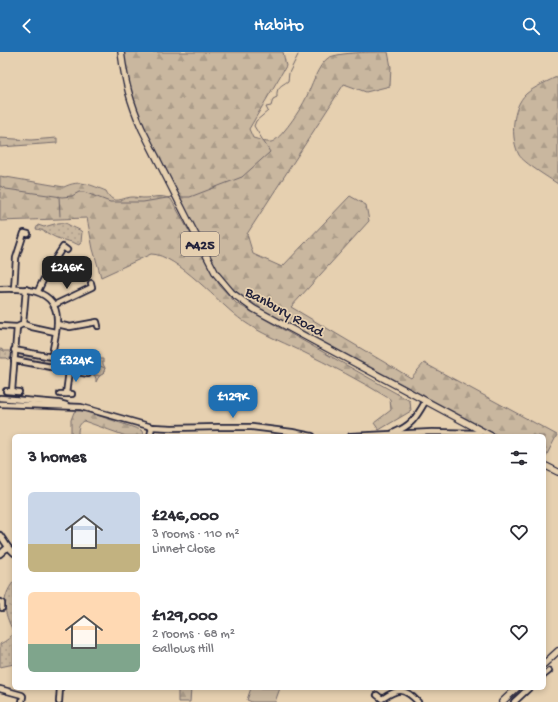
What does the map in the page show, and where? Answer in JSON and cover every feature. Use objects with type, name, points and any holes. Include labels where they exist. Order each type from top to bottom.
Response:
[{"type":"main road","name":"Banbury Road","points":[[121,52],[126,84],[132,108],[212,267],[224,285],[235,296],[249,306],[425,402],[465,421],[488,434]]},
{"type":"main road","name":"Banbury Road","points":[[458,419],[480,433]]},
{"type":"main road","points":[[546,465],[558,472]]},
{"type":"main road","points":[[546,662],[558,651]]},
{"type":"main road","points":[[502,702],[515,690]]},
{"type":"street","points":[[14,289],[16,258],[24,233]]},
{"type":"street","points":[[38,291],[47,271],[63,247]]},
{"type":"street","points":[[54,306],[92,287]]},
{"type":"street","points":[[0,289],[26,289],[38,291],[48,298],[54,306],[57,316],[52,356]]},
{"type":"street","points":[[23,324],[26,289]]},
{"type":"street","points":[[57,324],[70,327],[97,322]]},
{"type":"street","points":[[0,326],[17,327],[23,324],[55,332]]},
{"type":"street","points":[[12,391],[17,327]]},
{"type":"street","points":[[14,350],[69,360],[70,370],[63,394],[72,394]]},
{"type":"street","points":[[14,360],[88,374]]},
{"type":"street","points":[[6,391],[19,392]]},
{"type":"street","points":[[0,398],[58,403],[69,406],[90,408],[152,427],[252,427],[279,429],[303,434]]},
{"type":"street","points":[[392,434],[410,424],[416,418],[425,402]]},
{"type":"street","points":[[0,404],[57,407],[69,406]]},
{"type":"street","points":[[410,424],[419,432]]},
{"type":"street","points":[[150,434],[152,427]]},
{"type":"street","points":[[392,434],[419,432],[480,433]]},
{"type":"street","points":[[0,535],[12,551]]},
{"type":"street","points":[[0,554],[8,547]]},
{"type":"street","points":[[546,673],[550,669]]},
{"type":"street","points":[[0,689],[24,696],[22,702]]},
{"type":"street","points":[[59,702],[60,690]]},
{"type":"street","points":[[377,695],[382,698],[396,690],[402,690],[418,702]]},
{"type":"street","points":[[514,702],[527,690]]},
{"type":"green space","points":[[124,52],[283,52],[286,66],[249,129],[253,138],[271,142],[280,136],[296,116],[324,61],[333,56],[348,53],[388,52],[391,67],[390,86],[366,92],[344,84],[247,234],[253,254],[282,267],[350,196],[366,205],[369,221],[291,307],[411,378],[424,363],[557,435],[546,456],[546,434],[495,434],[262,309],[230,286],[221,277],[180,201],[134,106],[129,86]]},
{"type":"green space","points":[[558,76],[558,184],[526,162],[519,155],[514,140],[514,123],[518,107],[526,94]]},
{"type":"green space","points":[[0,138],[31,140],[57,138],[57,143],[0,147]]},
{"type":"green space","points":[[0,176],[64,187],[75,183],[85,184],[106,191],[112,199],[115,200],[129,197],[143,198],[160,196],[171,199],[220,286],[236,303],[410,401],[411,411],[379,430],[374,423],[391,410],[390,399],[334,367],[270,337],[243,321],[185,271],[173,262],[161,256],[151,254],[101,277],[93,249],[87,218],[0,221]]},
{"type":"green space","points":[[58,223],[66,224],[82,232],[81,242],[79,245],[36,229],[38,225],[44,227]]},
{"type":"green space","points":[[0,349],[4,351],[12,351],[12,359],[0,358]]},
{"type":"green space","points":[[17,354],[44,359],[45,357],[67,362],[68,364],[63,365],[17,357]]},
{"type":"green space","points":[[97,359],[103,359],[105,368],[96,382],[94,375],[84,370],[72,369],[72,361],[74,360],[76,362],[88,362],[93,365],[97,362]]},
{"type":"green space","points":[[98,363],[100,366],[105,368],[103,374],[95,376],[94,375],[96,373],[94,369]]},
{"type":"green space","points":[[85,411],[141,430],[144,434],[120,434],[84,421],[79,427],[78,434],[71,434],[71,420],[74,412]]},
{"type":"green space","points":[[12,584],[12,629],[7,618],[5,606],[5,600]]},
{"type":"green space","points":[[12,634],[12,664],[0,667],[0,644],[11,636]]},
{"type":"green space","points":[[178,690],[191,690],[190,702],[178,702]]},
{"type":"green space","points":[[250,690],[279,690],[275,702],[252,702],[247,700]]},
{"type":"waterway","points":[[179,197],[190,197],[242,177],[270,152],[254,126],[256,121],[268,111],[266,107],[271,106],[273,99],[277,97],[277,91],[280,87],[288,81],[289,73],[298,55]]},
{"type":"waterway","points":[[0,186],[6,189],[62,197],[72,196],[79,192],[84,192],[110,202],[143,202],[173,197]]},
{"type":"waterway","points":[[59,196],[60,216]]}]
